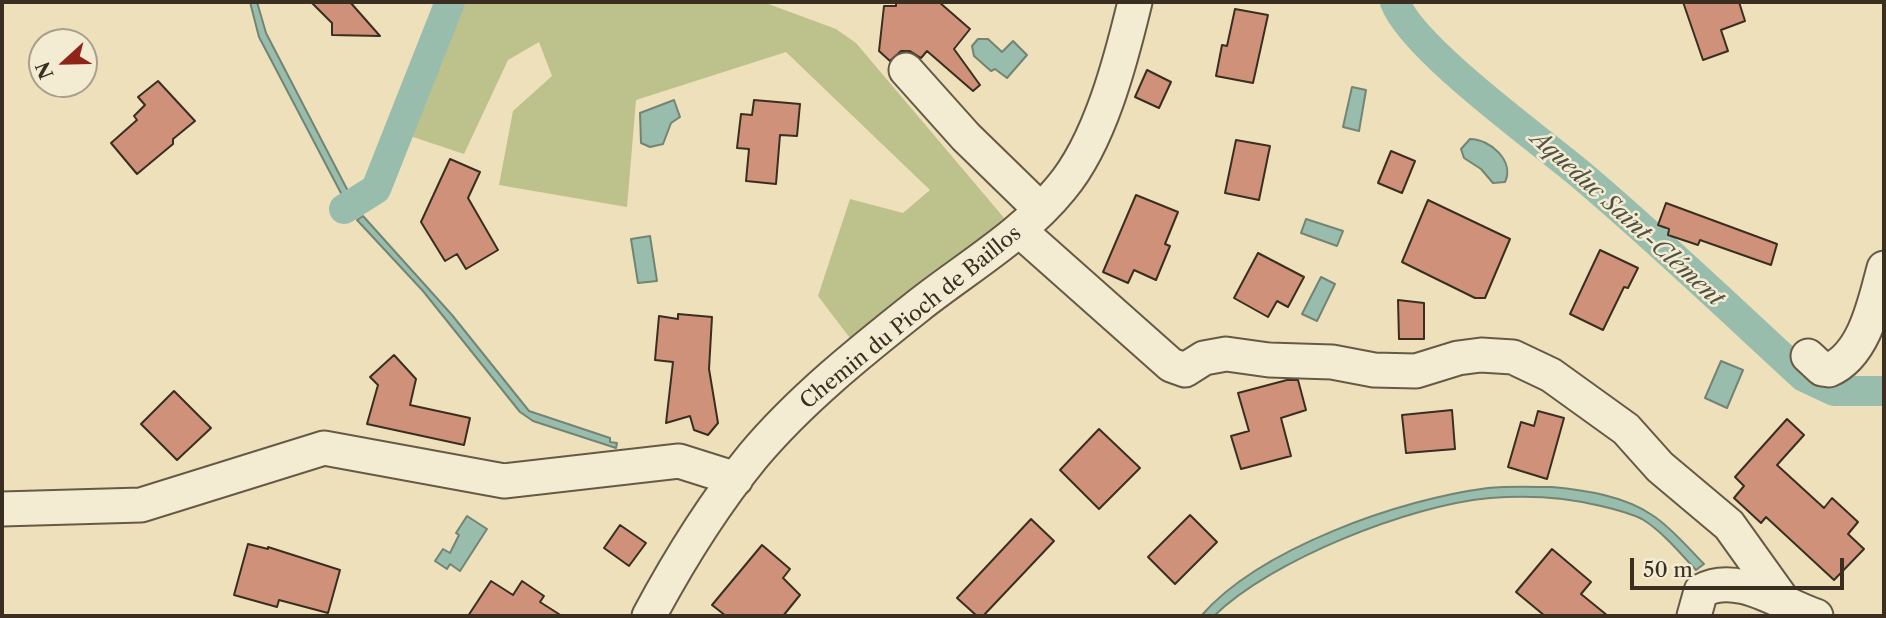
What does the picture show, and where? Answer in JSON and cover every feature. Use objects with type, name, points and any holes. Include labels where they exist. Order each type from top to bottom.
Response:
[{"type":"street","name":"Chemin du Pioch de Baillos","points":[[649,616],[706,519],[736,479],[793,414],[863,351],[1030,220],[1063,187],[1090,141],[1123,48],[1135,2]]},
{"type":"street","points":[[906,69],[966,137],[1030,220],[1171,365],[1185,370],[1204,358],[1226,354],[1269,360],[1332,362],[1374,370],[1416,371],[1458,358],[1481,355],[1513,358],[1551,375],[1626,429],[1660,467],[1729,524],[1802,611]]},
{"type":"street","points":[[1808,356],[1822,369],[1829,370],[1851,351],[1871,314],[1884,268]]},
{"type":"street","points":[[2,509],[141,505],[324,448],[505,481],[679,461],[736,479]]},
{"type":"street","points":[[1694,616],[1702,591],[1715,584],[1731,582],[1802,611]]},
{"type":"green space","points":[[436,2],[763,2],[836,29],[856,43],[1005,219],[853,342],[818,296],[850,199],[903,213],[930,190],[786,52],[636,100],[627,207],[499,185],[513,111],[552,76],[539,42],[508,60],[464,154],[389,129]]},
{"type":"shaded area","points":[[250,2],[257,2],[266,33],[349,193],[343,197],[259,37]]},
{"type":"shaded area","points":[[978,39],[988,39],[1002,52],[1013,41],[1027,55],[1007,78],[995,69],[991,71],[974,56],[972,46]]},
{"type":"shaded area","points":[[1352,87],[1366,90],[1359,131],[1343,127]]},
{"type":"shaded area","points":[[674,100],[680,117],[671,123],[663,144],[650,147],[641,143],[640,113]]},
{"type":"shaded area","points":[[1470,139],[1492,147],[1504,159],[1507,166],[1505,182],[1493,183],[1481,169],[1464,158],[1461,149]]},
{"type":"shaded area","points":[[363,216],[452,315],[529,411],[610,438],[610,442],[617,443],[616,448],[533,421],[520,412],[423,291],[357,220]]},
{"type":"shaded area","points":[[1306,219],[1343,231],[1337,246],[1301,233]]},
{"type":"shaded area","points":[[650,236],[657,281],[638,283],[631,239]]},
{"type":"shaded area","points":[[1321,277],[1335,284],[1317,321],[1302,314]]},
{"type":"shaded area","points":[[1721,361],[1743,370],[1727,408],[1705,398]]},
{"type":"shaded area","points":[[1552,487],[1604,495],[1641,508],[1666,525],[1704,564],[1696,570],[1650,524],[1622,511],[1560,499],[1490,498],[1421,512],[1343,539],[1270,575],[1239,595],[1214,616],[1201,616],[1227,591],[1259,569],[1295,549],[1375,515],[1415,503],[1488,488]]},
{"type":"shaded area","points":[[467,516],[487,529],[460,571],[450,564],[447,569],[435,561],[443,549],[450,553],[459,535],[456,533]]},
{"type":"building","points":[[311,2],[350,2],[380,36],[332,35],[332,23]]},
{"type":"building","points":[[896,2],[939,2],[970,29],[954,49],[980,85],[973,91],[927,51],[921,58],[910,51],[901,51],[890,61],[879,51],[884,6],[896,6]]},
{"type":"building","points":[[1683,2],[1739,2],[1745,21],[1721,30],[1728,51],[1703,60]]},
{"type":"building","points":[[1235,9],[1268,15],[1253,83],[1216,76],[1222,45],[1227,46]]},
{"type":"building","points":[[1147,70],[1171,82],[1159,108],[1135,97]]},
{"type":"building","points":[[158,81],[195,121],[173,139],[173,144],[137,174],[111,143],[137,120],[134,116],[145,105],[138,97]]},
{"type":"building","points":[[754,100],[800,104],[797,136],[780,135],[776,184],[746,181],[749,149],[737,148],[741,114],[752,115]]},
{"type":"building","points":[[1236,140],[1270,146],[1259,200],[1225,193]]},
{"type":"building","points":[[1391,151],[1415,161],[1402,193],[1378,183]]},
{"type":"building","points":[[450,159],[480,172],[468,198],[498,250],[466,269],[457,254],[445,261],[421,222]]},
{"type":"building","points":[[1136,195],[1178,212],[1165,244],[1170,246],[1156,280],[1134,270],[1128,283],[1103,272]]},
{"type":"building","points":[[1428,200],[1510,239],[1485,298],[1475,298],[1402,262]]},
{"type":"building","points":[[1666,203],[1777,244],[1771,265],[1700,240],[1698,245],[1668,235],[1669,229],[1658,225]]},
{"type":"building","points":[[1600,250],[1638,268],[1628,288],[1624,287],[1603,330],[1570,314]]},
{"type":"building","points":[[1258,253],[1304,277],[1288,307],[1277,301],[1268,317],[1234,298]]},
{"type":"building","points":[[1398,300],[1424,303],[1424,339],[1399,339]]},
{"type":"building","points":[[678,314],[712,317],[709,369],[718,423],[708,435],[694,430],[690,416],[666,423],[673,362],[655,360],[659,316],[678,319]]},
{"type":"building","points":[[394,355],[416,379],[410,405],[470,418],[464,445],[367,424],[378,385],[370,377]]},
{"type":"building","points":[[1287,380],[1298,380],[1306,410],[1281,418],[1291,456],[1241,469],[1231,436],[1249,431],[1238,393]]},
{"type":"building","points":[[174,391],[211,428],[177,460],[141,424]]},
{"type":"building","points":[[1452,410],[1455,449],[1406,453],[1402,415]]},
{"type":"building","points":[[1538,411],[1564,418],[1547,479],[1508,467],[1521,422],[1534,426]]},
{"type":"building","points":[[1787,419],[1804,435],[1777,465],[1824,508],[1832,498],[1858,522],[1848,534],[1864,549],[1834,580],[1766,517],[1761,523],[1734,498],[1744,486],[1735,477]]},
{"type":"building","points":[[1099,429],[1140,468],[1099,509],[1060,470]]},
{"type":"building","points":[[1190,515],[1217,542],[1175,584],[1148,557]]},
{"type":"building","points":[[1031,519],[1054,541],[983,616],[977,616],[957,598]]},
{"type":"building","points":[[620,525],[646,543],[629,566],[604,548]]},
{"type":"building","points":[[248,544],[268,547],[340,570],[328,613],[279,600],[277,607],[234,595]]},
{"type":"building","points":[[762,545],[790,569],[783,578],[800,595],[783,616],[726,616],[712,605]]},
{"type":"building","points":[[1552,549],[1591,582],[1581,594],[1608,616],[1545,616],[1516,592]]},
{"type":"building","points":[[491,581],[513,595],[522,581],[544,596],[540,602],[562,616],[468,616]]},
{"type":"waterway","name":"Aqueduc Saint-Clément","points":[[344,209],[376,189],[450,2]]},
{"type":"waterway","name":"Aqueduc Saint-Clément","points":[[1395,2],[1406,21],[1450,67],[1609,199],[1804,377],[1834,391],[1884,391]]}]
